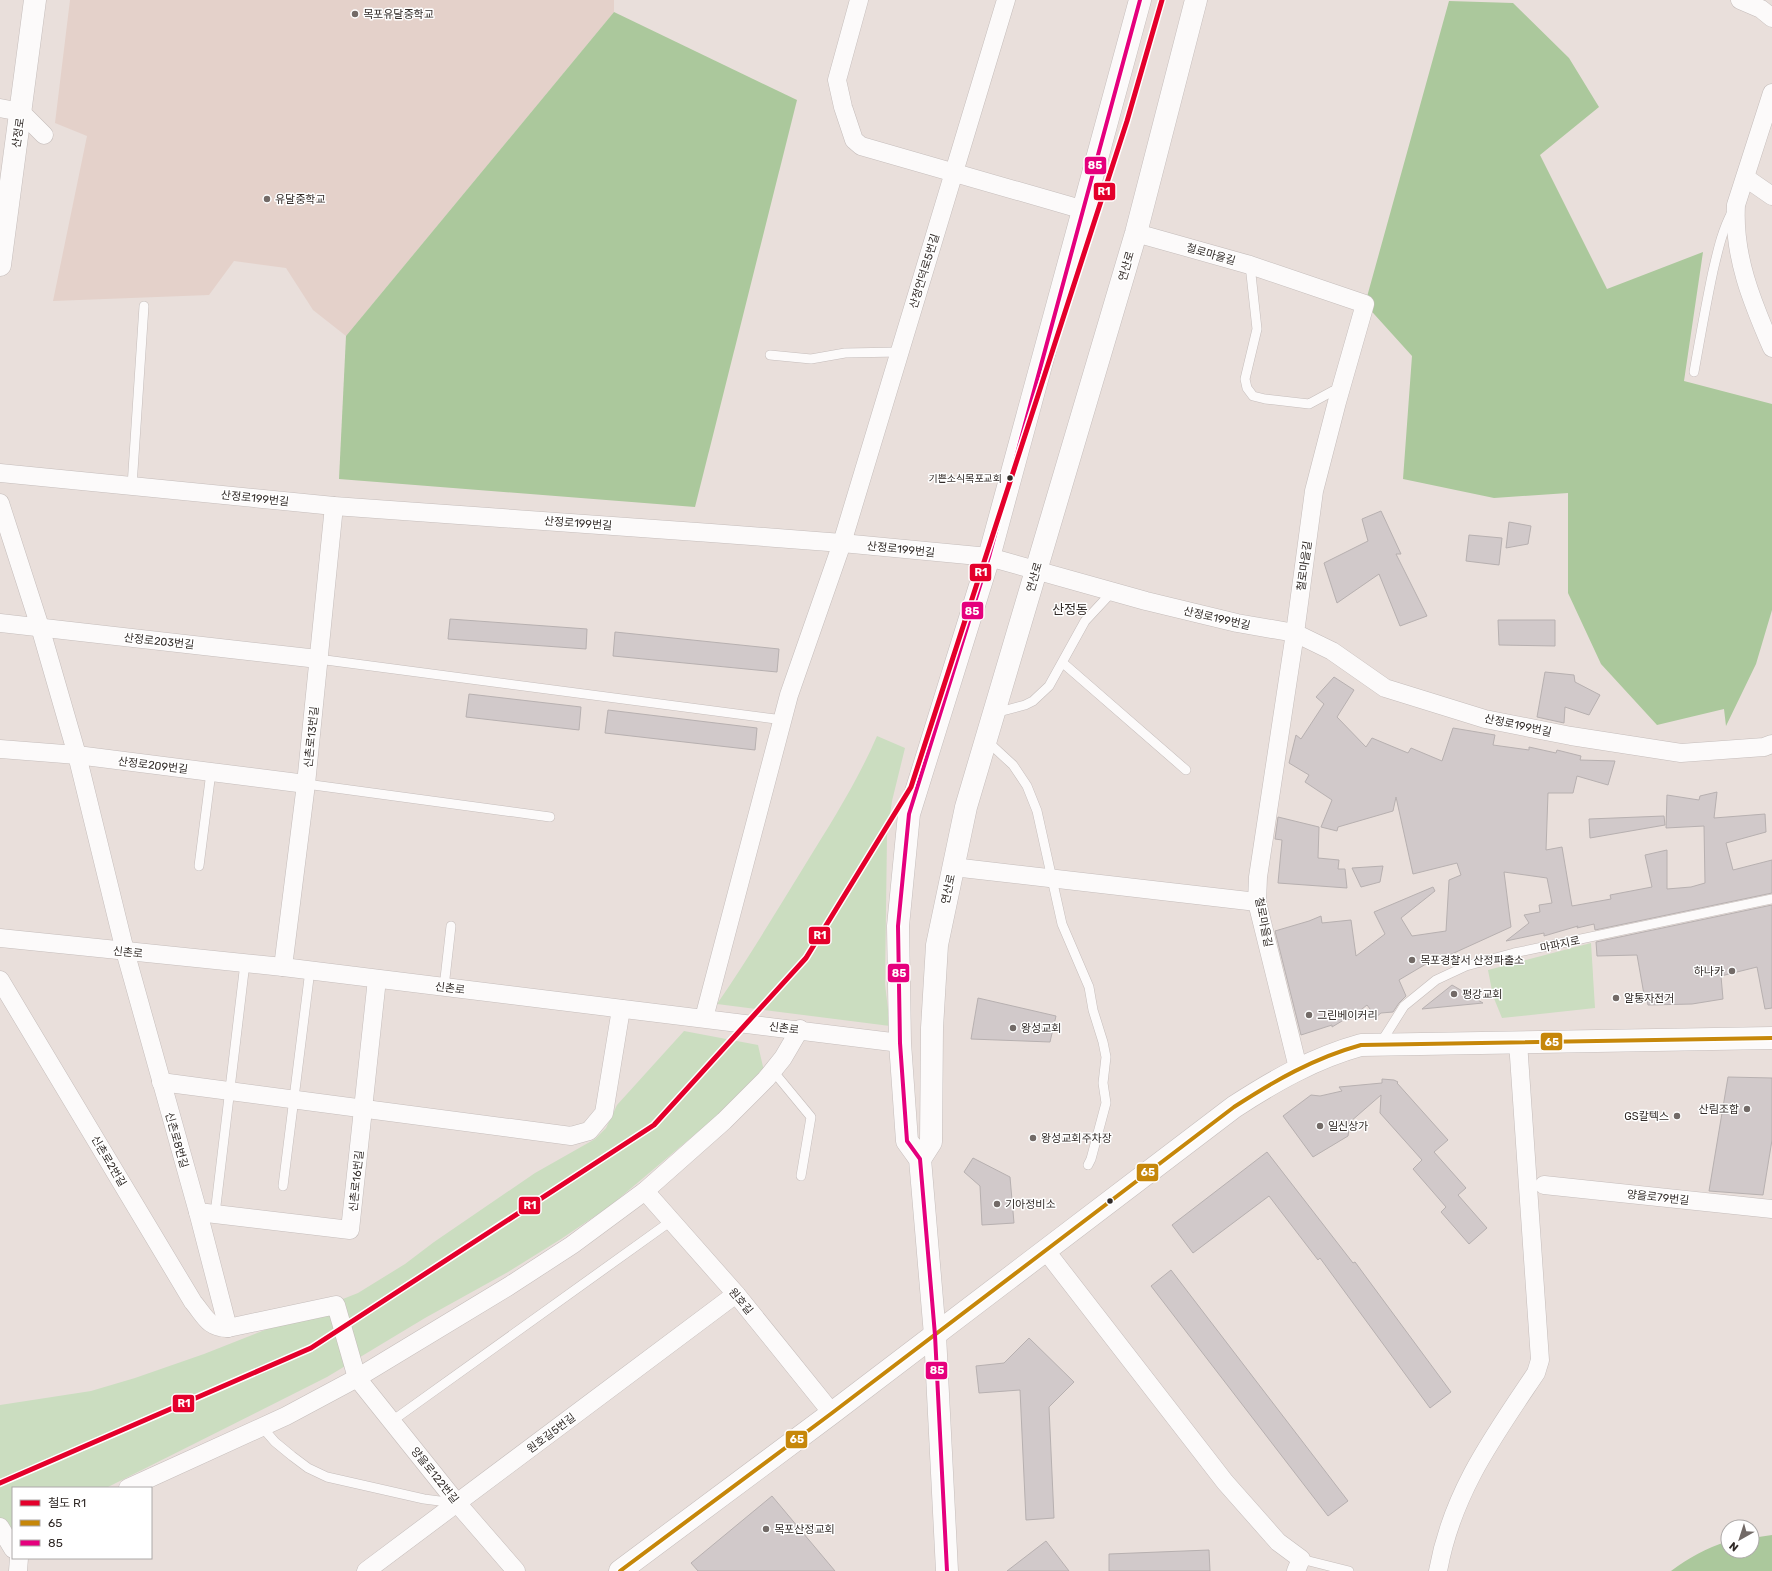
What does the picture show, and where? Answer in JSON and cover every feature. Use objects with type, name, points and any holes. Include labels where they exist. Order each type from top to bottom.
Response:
[{"type":"street","name":"산정로","points":[[0,265],[35,0]]},
{"type":"street","points":[[859,0],[837,80],[842,107],[854,140],[861,146],[953,174],[1084,210]]},
{"type":"street","name":"산정언덕로5번길","points":[[704,1018],[789,695],[842,543],[1006,0]]},
{"type":"street","points":[[947,1571],[935,1335],[920,1159],[907,1141],[900,1043],[898,926],[910,814],[989,558],[1140,0]]},
{"type":"street","name":"연산로","points":[[920,1159],[931,1142],[932,1028],[937,945],[966,807],[1136,233],[1196,0]]},
{"type":"street","points":[[1740,0],[1761,9],[1772,18]]},
{"type":"street","points":[[1772,93],[1746,178],[1736,205],[1735,221],[1738,252],[1746,285],[1772,348]]},
{"type":"street","points":[[0,108],[21,112],[44,136]]},
{"type":"street","points":[[1746,178],[1772,196]]},
{"type":"street","name":"철로마을길","points":[[1136,233],[1250,265],[1365,304],[1340,390],[1314,491],[1295,633],[1258,877],[1258,902],[1298,1068]]},
{"type":"street","name":"산정로199번길","points":[[0,473],[334,506],[842,543],[989,558],[1112,592],[1237,623],[1295,633],[1332,651],[1385,688],[1485,719],[1572,736],[1681,753],[1764,747],[1772,744]]},
{"type":"street","name":"신촌로8번길","points":[[0,503],[40,628],[77,755],[125,952],[161,1082],[206,1213],[228,1328]]},
{"type":"street","name":"신촌로13번길","points":[[283,967],[306,784],[334,506]]},
{"type":"street","name":"산정로203번길","points":[[0,623],[318,659]]},
{"type":"street","name":"산정로209번길","points":[[0,748],[77,755],[306,784]]},
{"type":"street","points":[[953,867],[1258,902]]},
{"type":"street","name":"신촌로","points":[[0,938],[310,970],[621,1010],[800,1029],[900,1043]]},
{"type":"street","name":"신촌로16번길","points":[[206,1213],[350,1230],[377,979]]},
{"type":"street","name":"신촌로2번길","points":[[0,980],[193,1302],[216,1328],[228,1328]]},
{"type":"street","points":[[161,1082],[571,1136],[589,1131],[604,1113],[621,1010]]},
{"type":"street","points":[[130,1487],[262,1426],[357,1378],[509,1286],[572,1245],[645,1191],[719,1126],[773,1071],[783,1058],[800,1029]]},
{"type":"street","points":[[620,1571],[832,1414],[1234,1107],[1298,1068],[1337,1052],[1361,1045],[1772,1038]]},
{"type":"street","points":[[1438,1571],[1446,1535],[1465,1486],[1479,1460],[1536,1373],[1540,1360],[1518,1042]]},
{"type":"street","name":"양을로79번길","points":[[1544,1185],[1772,1209]]},
{"type":"street","name":"원호길","points":[[645,1191],[736,1294],[832,1414]]},
{"type":"street","points":[[1046,1251],[1225,1482],[1298,1565]]},
{"type":"street","name":"원호길5번길","points":[[366,1571],[736,1294]]},
{"type":"street","points":[[228,1328],[336,1305],[357,1378]]},
{"type":"street","name":"양을로122번길","points":[[357,1378],[457,1503],[516,1571]]},
{"type":"street","points":[[0,1527],[12,1547]]},
{"type":"street","points":[[18,1571],[19,1559]]},
{"type":"lane","points":[[1694,372],[1704,312],[1720,241],[1725,225],[1736,205]]},
{"type":"lane","points":[[1250,265],[1257,329],[1245,379],[1247,388],[1254,396],[1265,399],[1308,404],[1333,391],[1340,390]]},
{"type":"lane","points":[[132,486],[144,306]]},
{"type":"lane","points":[[770,355],[811,359],[845,353],[900,352]]},
{"type":"lane","points":[[994,713],[1025,705],[1033,701],[1049,686],[1085,621],[1112,592]]},
{"type":"lane","points":[[318,659],[783,720]]},
{"type":"lane","points":[[1063,663],[1186,770]]},
{"type":"lane","points":[[986,740],[1013,765],[1027,786],[1037,811],[1062,924],[1089,987],[1093,1010],[1106,1057],[1103,1083],[1106,1103],[1091,1159],[1088,1165]]},
{"type":"lane","points":[[199,866],[211,772]]},
{"type":"lane","points":[[306,784],[550,817]]},
{"type":"lane","name":"마파지로","points":[[1379,1045],[1404,1006],[1436,980],[1466,966],[1514,953],[1772,899]]},
{"type":"lane","points":[[444,987],[451,926]]},
{"type":"lane","points":[[206,1213],[230,1091],[245,963]]},
{"type":"lane","points":[[283,1186],[310,970]]},
{"type":"lane","points":[[773,1071],[811,1117],[801,1176]]},
{"type":"lane","points":[[392,1421],[671,1221]]},
{"type":"lane","points":[[262,1426],[275,1442],[292,1456],[308,1468],[327,1477],[424,1499],[457,1503]]},
{"type":"lane","points":[[1298,1565],[1349,1571]]},
{"type":"shaded area","name":"유달중학교","points":[[70,0],[614,0],[614,12],[346,336],[313,310],[286,268],[234,261],[209,295],[53,301],[87,136],[55,123]]},
{"type":"green space","points":[[1449,1],[1513,3],[1569,58],[1599,107],[1540,155],[1607,289],[1703,252],[1684,381],[1772,404],[1772,610],[1756,664],[1726,726],[1724,709],[1657,725],[1601,664],[1568,593],[1568,493],[1494,498],[1403,479],[1412,356],[1365,304]]},
{"type":"green space","points":[[614,12],[797,100],[695,507],[339,479],[346,336]]},
{"type":"green space","points":[[877,736],[905,748],[892,801],[887,836],[885,984],[890,1026],[717,1004],[740,970],[834,818],[861,770]]},
{"type":"green space","points":[[1591,943],[1595,1008],[1502,1018],[1493,996],[1488,970]]},
{"type":"green space","points":[[684,1031],[758,1045],[764,1071],[725,1109],[610,1206],[561,1239],[508,1272],[425,1318],[327,1377],[108,1487],[12,1487],[12,1535],[0,1541],[0,1405],[91,1391],[135,1378],[204,1354],[358,1293],[405,1264],[434,1242],[535,1173],[595,1139],[606,1128],[617,1105]]},
{"type":"green space","points":[[1772,1535],[1772,1571],[1671,1571],[1698,1554],[1720,1544],[1720,1559],[1760,1559],[1760,1537]]},
{"type":"building","points":[[1381,511],[1401,554],[1396,554],[1427,616],[1400,626],[1379,574],[1337,603],[1324,563],[1368,541],[1362,519]]},
{"type":"building","points":[[1509,522],[1531,526],[1528,544],[1506,548]]},
{"type":"building","points":[[1469,535],[1502,538],[1499,565],[1466,561]]},
{"type":"building","points":[[450,619],[587,629],[586,649],[448,639]]},
{"type":"building","points":[[1498,620],[1555,620],[1555,646],[1499,645]]},
{"type":"building","points":[[615,632],[779,649],[777,672],[613,656]]},
{"type":"building","points":[[1545,672],[1574,675],[1575,682],[1600,695],[1589,715],[1565,707],[1564,723],[1537,717]]},
{"type":"building","points":[[1334,677],[1354,690],[1337,717],[1366,747],[1372,738],[1408,753],[1411,748],[1442,761],[1453,728],[1495,735],[1493,745],[1529,750],[1529,747],[1556,753],[1557,750],[1581,756],[1580,760],[1615,761],[1608,785],[1577,776],[1573,793],[1548,793],[1546,850],[1562,847],[1572,906],[1611,899],[1610,895],[1652,887],[1645,855],[1667,850],[1667,889],[1691,887],[1705,883],[1704,826],[1666,828],[1667,795],[1699,800],[1700,796],[1717,792],[1714,818],[1765,814],[1766,832],[1726,843],[1733,870],[1772,860],[1772,893],[1595,930],[1594,924],[1577,928],[1578,926],[1544,936],[1544,933],[1506,941],[1529,923],[1524,915],[1540,912],[1539,905],[1552,903],[1547,878],[1504,872],[1511,927],[1432,963],[1431,961],[1399,980],[1406,996],[1393,1012],[1381,1013],[1376,1017],[1367,1005],[1348,1020],[1347,1018],[1332,1027],[1332,1025],[1301,1035],[1275,931],[1321,916],[1322,923],[1351,920],[1356,956],[1385,934],[1374,912],[1433,887],[1435,891],[1401,918],[1412,936],[1446,931],[1449,880],[1461,875],[1457,863],[1413,874],[1396,797],[1393,811],[1338,827],[1337,831],[1321,827],[1332,800],[1305,782],[1309,775],[1289,763],[1296,735],[1301,739],[1324,704],[1316,697]]},
{"type":"building","points":[[469,694],[581,707],[579,730],[466,717]]},
{"type":"building","points":[[608,710],[757,728],[755,750],[605,733]]},
{"type":"building","points":[[1664,816],[1665,825],[1590,838],[1589,819]]},
{"type":"building","points":[[1278,817],[1319,827],[1318,858],[1339,860],[1338,869],[1345,869],[1347,888],[1278,883],[1282,840],[1275,839]]},
{"type":"building","points":[[1383,866],[1380,882],[1361,887],[1352,868]]},
{"type":"building","points":[[1772,905],[1772,1008],[1765,1009],[1757,967],[1721,976],[1723,999],[1692,1004],[1648,1005],[1647,999],[1645,1000],[1637,955],[1597,956],[1596,942]]},
{"type":"building","name":"평강교회","points":[[1452,985],[1483,1003],[1422,1009]]},
{"type":"building","name":"왕성교회","points":[[978,998],[1056,1016],[1050,1042],[971,1039]]},
{"type":"building","name":"산림조합","points":[[1728,1077],[1772,1078],[1772,1140],[1763,1195],[1709,1191]]},
{"type":"building","points":[[1382,1079],[1394,1080],[1398,1082],[1397,1083],[1448,1140],[1434,1152],[1466,1188],[1458,1195],[1487,1228],[1469,1244],[1441,1212],[1446,1207],[1413,1169],[1422,1160],[1380,1113],[1381,1095],[1350,1122],[1348,1136],[1313,1157],[1283,1116],[1311,1095],[1320,1096],[1342,1091],[1339,1087],[1382,1083]]},
{"type":"building","points":[[1267,1152],[1353,1263],[1355,1262],[1451,1392],[1430,1408],[1320,1258],[1318,1260],[1269,1196],[1193,1253],[1172,1225]]},
{"type":"building","name":"기아정비소","points":[[973,1158],[1010,1177],[1014,1223],[982,1225],[980,1186],[964,1172]]},
{"type":"building","points":[[1171,1270],[1348,1501],[1328,1516],[1151,1286]]},
{"type":"building","points":[[1029,1338],[1074,1382],[1049,1407],[1054,1518],[1026,1520],[1020,1390],[979,1393],[976,1366],[1004,1363]]},
{"type":"building","name":"목포산정교회","points":[[772,1496],[835,1571],[698,1571],[691,1563]]},
{"type":"building","points":[[1046,1541],[1069,1571],[1007,1571]]},
{"type":"building","points":[[1209,1550],[1210,1571],[1109,1571],[1109,1554]]},
{"type":"rail line","name":"R1","points":[[0,1483],[311,1348],[654,1125],[806,958],[911,787],[1127,121],[1162,0]]},
{"type":"transit line","name":"85","points":[[947,1571],[935,1335],[920,1159],[907,1141],[900,1043],[898,926],[909,814],[989,557],[1140,0]]},
{"type":"transit line","name":"65","points":[[620,1571],[832,1413],[1234,1107],[1279,1079],[1311,1063],[1361,1045],[1772,1038]]},
{"type":"place","name":"목포유달중학교","points":[[355,14]]},
{"type":"place","name":"유달중학교","points":[[267,199]]},
{"type":"place","name":"기쁜소식목포교회","points":[[1010,478]]},
{"type":"place","name":"목포경찰서 산정파출소","points":[[1412,960]]},
{"type":"place","name":"하나카","points":[[1732,971]]},
{"type":"place","name":"평강교회","points":[[1454,994]]},
{"type":"place","name":"알통자전거","points":[[1616,998]]},
{"type":"place","name":"그린베이커리","points":[[1309,1015]]},
{"type":"place","name":"왕성교회","points":[[1013,1028]]},
{"type":"place","name":"산림조합","points":[[1747,1109]]},
{"type":"place","name":"GS칼텍스","points":[[1677,1116]]},
{"type":"place","name":"일신상가","points":[[1320,1126]]},
{"type":"place","name":"왕성교회주차장","points":[[1033,1138]]},
{"type":"place","name":"기아정비소","points":[[997,1204]]},
{"type":"place","name":"목포산정교회","points":[[766,1529]]},
{"type":"district","name":"산정동","points":[[1070,609]]}]
